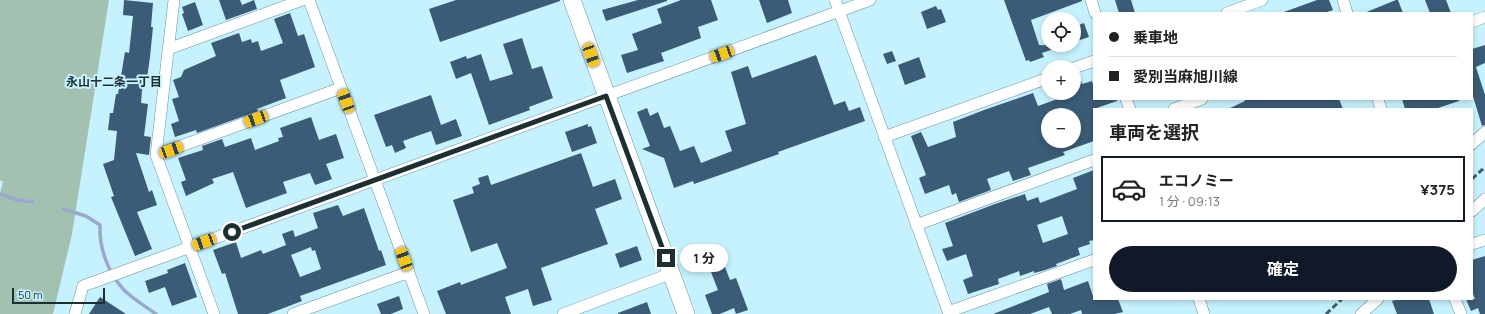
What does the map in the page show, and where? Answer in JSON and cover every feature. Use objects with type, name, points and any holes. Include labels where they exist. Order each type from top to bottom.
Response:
[{"type":"main road","points":[[572,0],[686,314]]},
{"type":"street","points":[[174,0],[156,155],[214,314]]},
{"type":"street","points":[[168,49],[302,0]]},
{"type":"street","points":[[309,0],[424,314]]},
{"type":"street","points":[[835,0],[948,313],[1093,260]]},
{"type":"street","points":[[75,314],[82,286],[870,0]]},
{"type":"street","points":[[1090,0],[1095,12]]},
{"type":"street","points":[[1230,12],[1262,0]]},
{"type":"street","points":[[1343,0],[1347,12]]},
{"type":"street","points":[[1473,22],[1485,17]]},
{"type":"street","points":[[1081,66],[1093,61]]},
{"type":"street","points":[[884,137],[1041,81]]},
{"type":"street","points":[[156,155],[341,88]]},
{"type":"street","points":[[1177,108],[1199,100]]},
{"type":"street","points":[[1473,143],[1485,132]]},
{"type":"street","points":[[916,225],[1093,160]]},
{"type":"street","points":[[1473,211],[1485,200]]},
{"type":"street","points":[[1473,244],[1485,240]]},
{"type":"street","points":[[292,314],[409,272]]},
{"type":"street","points":[[563,314],[672,273]]},
{"type":"street","points":[[1199,300],[1204,314]]},
{"type":"street","points":[[1361,314],[1377,300]]},
{"type":"street","points":[[1455,300],[1461,314]]},
{"type":"green space","points":[[0,0],[109,0],[72,234],[53,314],[0,314],[0,193],[3,182],[0,180]]},
{"type":"building","points":[[124,0],[153,3],[151,27],[153,27],[150,57],[147,78],[143,77],[141,103],[148,104],[144,136],[151,137],[149,155],[136,153],[149,192],[152,190],[157,205],[137,212],[152,249],[135,256],[111,197],[114,196],[103,164],[114,160],[117,131],[108,130],[110,113],[113,113],[116,94],[118,94],[125,52],[129,53],[133,16],[123,15]]},
{"type":"building","points":[[219,0],[240,0],[242,5],[254,0],[257,9],[226,20]]},
{"type":"building","points":[[456,0],[560,1],[440,42],[429,9]]},
{"type":"building","points":[[638,0],[667,1],[606,21],[602,10]]},
{"type":"building","points":[[681,0],[711,0],[718,20],[698,27],[701,38],[661,53],[664,61],[627,73],[621,55],[638,50],[632,34],[662,23],[657,9]]},
{"type":"building","points":[[759,0],[788,0],[792,13],[767,23]]},
{"type":"building","points":[[1004,0],[1082,0],[1052,12],[1041,12],[1041,16],[1031,20],[1039,45],[1041,45],[1041,52],[1045,52],[1042,53],[1044,57],[1030,62],[1029,60],[1026,61]]},
{"type":"building","points":[[1115,0],[1131,0],[1135,12],[1119,12]]},
{"type":"building","points":[[1317,0],[1329,0],[1333,10],[1327,12],[1284,12]]},
{"type":"building","points":[[1398,0],[1403,12],[1366,12]]},
{"type":"building","points":[[1425,0],[1446,0],[1451,12],[1430,12]]},
{"type":"building","points":[[195,2],[203,25],[188,31],[182,14],[184,13],[182,7]]},
{"type":"building","points":[[936,6],[938,10],[941,9],[946,22],[927,29],[921,12]]},
{"type":"building","points":[[290,13],[298,36],[304,34],[315,67],[280,80],[286,98],[257,109],[258,111],[197,133],[196,130],[175,137],[171,124],[179,121],[172,99],[179,97],[173,80],[181,77],[184,70],[216,56],[211,43],[239,33],[242,42],[251,39],[252,43],[258,41],[261,51],[283,43],[274,19]]},
{"type":"building","points":[[1084,23],[1089,37],[1081,40],[1081,24]]},
{"type":"building","points":[[522,38],[532,69],[542,66],[553,98],[529,107],[530,110],[489,125],[471,73],[456,79],[450,62],[466,56],[467,59],[481,54],[490,81],[513,74],[503,44]]},
{"type":"building","points":[[1485,45],[1485,63],[1476,67],[1485,95],[1485,125],[1482,126],[1473,96],[1473,49]]},
{"type":"building","points":[[892,51],[896,61],[887,64],[883,54]]},
{"type":"building","points":[[816,55],[834,105],[845,101],[849,111],[860,107],[865,121],[778,152],[779,154],[737,169],[694,184],[693,181],[674,188],[664,158],[642,149],[650,146],[637,112],[647,108],[650,116],[658,112],[664,128],[670,126],[680,151],[694,146],[701,163],[732,151],[725,131],[746,124],[731,72],[748,66],[752,78]]},
{"type":"building","points":[[919,57],[926,77],[905,85],[898,65]]},
{"type":"building","points":[[1081,81],[1082,84],[1092,81],[1093,100],[1117,100],[1097,108],[1093,108],[1093,141],[1081,146],[1081,108],[1041,108],[1041,148],[1074,148],[1063,152],[1065,155],[1028,168],[1031,175],[1013,181],[1009,171],[987,179],[991,190],[959,202],[956,193],[952,195],[949,185],[925,194],[919,178],[926,175],[911,136],[921,132],[928,147],[956,137],[953,122],[984,110],[1033,93],[1038,106],[1055,100],[1081,100]]},
{"type":"building","points":[[431,95],[441,125],[456,119],[462,136],[436,145],[431,131],[403,141],[406,148],[395,153],[392,145],[386,147],[374,115]]},
{"type":"building","points":[[1339,100],[1343,108],[1230,108],[1245,101]]},
{"type":"building","points":[[1402,100],[1459,100],[1438,108],[1405,108]]},
{"type":"building","points":[[311,117],[319,140],[336,134],[344,158],[326,164],[332,179],[315,185],[310,173],[283,182],[287,193],[246,208],[233,172],[212,179],[214,183],[186,196],[181,182],[186,180],[178,158],[203,150],[202,146],[222,139],[225,147],[251,138],[255,150],[279,141],[278,138],[283,137],[280,128]]},
{"type":"building","points":[[588,124],[588,127],[591,126],[597,143],[572,152],[565,132]]},
{"type":"building","points":[[581,153],[593,187],[615,179],[622,199],[595,209],[608,244],[541,268],[552,300],[533,306],[528,289],[505,297],[511,314],[446,314],[437,291],[460,282],[461,285],[507,268],[497,243],[471,252],[453,200],[474,193],[472,187],[480,184],[478,178],[488,175],[491,185]]},
{"type":"building","points":[[1093,170],[1093,240],[1089,241],[1090,244],[1078,248],[1080,255],[1056,264],[1057,266],[1042,271],[1034,273],[1034,271],[1020,276],[1019,271],[998,279],[999,284],[968,294],[963,280],[973,276],[966,254],[947,261],[942,249],[953,246],[945,223],[1025,194],[1027,201],[1038,197],[1040,203],[1077,189],[1073,178]],"holes":[[[1062,216],[1068,234],[1043,243],[1037,225]]]},
{"type":"building","points":[[338,205],[343,216],[364,208],[379,251],[381,250],[386,265],[300,296],[302,301],[268,314],[238,314],[225,273],[222,274],[213,250],[236,242],[241,258],[261,250],[263,254],[286,245],[282,234],[293,230],[295,237],[318,228],[313,213]],"holes":[[[311,247],[312,251],[315,250],[321,269],[300,277],[291,255]]]},
{"type":"building","points":[[637,246],[642,260],[620,268],[615,254]]},
{"type":"building","points":[[1485,256],[1485,314],[1480,314],[1478,308],[1471,311],[1466,300],[1475,299],[1473,294],[1473,260]]},
{"type":"building","points":[[185,263],[197,297],[172,306],[165,287],[149,293],[145,281],[168,273],[167,270]]},
{"type":"building","points":[[725,267],[730,280],[736,278],[748,310],[736,314],[734,308],[720,314],[712,314],[705,295],[718,290],[711,272]]},
{"type":"building","points":[[1061,279],[1064,290],[1088,281],[1093,300],[1118,300],[1123,312],[1115,314],[1082,314],[1081,310],[1070,314],[1052,314],[1049,307],[1030,314],[993,314],[1049,292],[1047,284]]},
{"type":"building","points":[[399,296],[403,309],[391,314],[381,314],[377,304]]},
{"type":"building","points":[[100,297],[126,314],[89,314]]},
{"type":"building","points":[[1429,300],[1434,314],[1397,314],[1392,301]]},
{"type":"building","points":[[647,302],[651,314],[618,314],[618,313]]},
{"type":"waterway","points":[[0,194],[17,200],[33,202]]},
{"type":"waterway","points":[[63,209],[86,216],[100,225],[103,251],[113,276],[124,290],[156,314]]},
{"type":"railway","points":[[1473,178],[1485,167]]},
{"type":"railway","points":[[1326,314],[1341,300]]},
{"type":"district","name":"永山十二条一丁目","points":[[114,82]]},
{"type":"route","points":[[232,232],[606,96],[666,258]]}]
